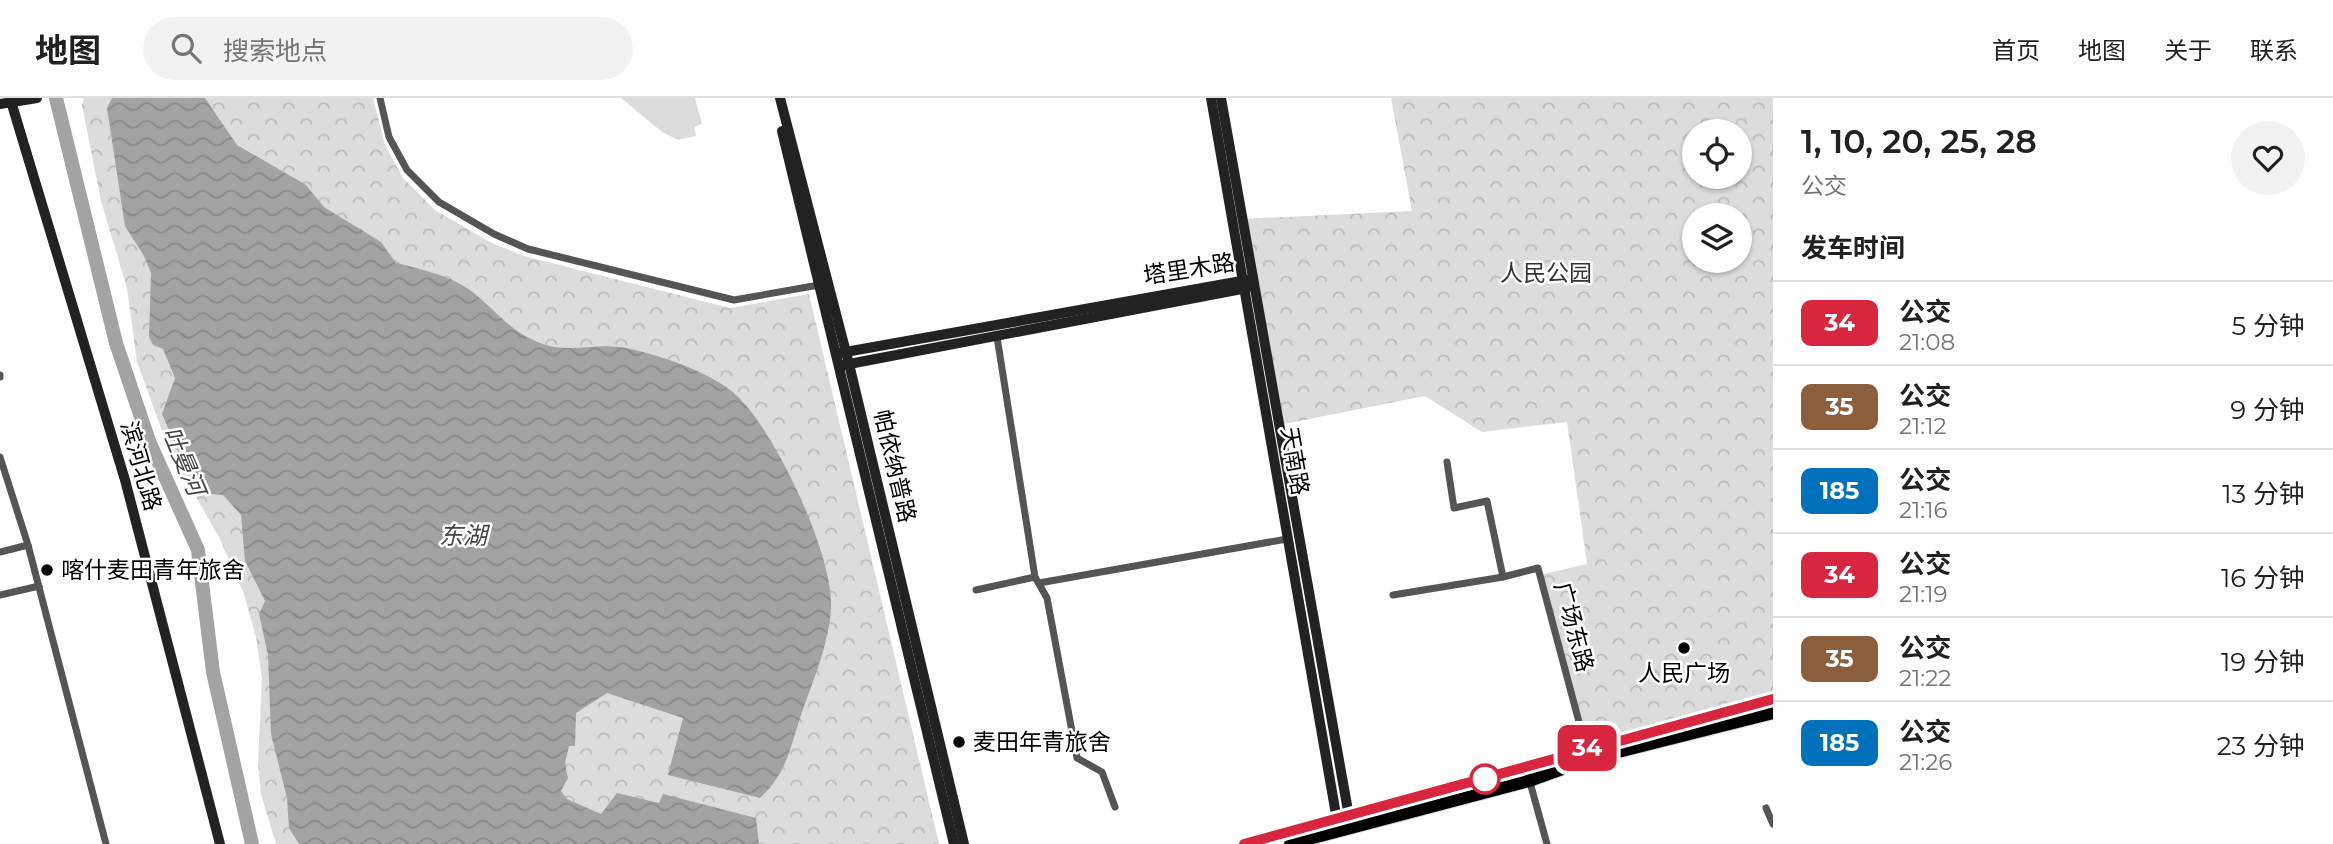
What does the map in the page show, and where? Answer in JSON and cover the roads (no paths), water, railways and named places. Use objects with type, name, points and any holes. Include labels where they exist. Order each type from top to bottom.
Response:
[{"type":"main road","points":[[7,101],[36,98]]},
{"type":"main road","name":"帕依纳普路","points":[[774,98],[818,285],[840,353]]},
{"type":"main road","name":"帕依纳普路","points":[[780,98],[840,353],[964,844]]},
{"type":"main road","name":"天南路","points":[[1211,98],[1344,824]]},
{"type":"main road","name":"天南路","points":[[1221,98],[1287,539],[1344,824]]},
{"type":"main road","name":"滨河北路","points":[[7,101],[125,480],[220,844]]},
{"type":"main road","name":"塔里木路","points":[[840,353],[1247,284]]},
{"type":"main road","name":"塔里木路","points":[[843,365],[997,337],[1247,284]]},
{"type":"main road","name":"帕依纳普路","points":[[843,365],[954,844]]},
{"type":"main road","points":[[1244,844],[1344,824],[1527,774],[1773,699]]},
{"type":"main road","points":[[1588,754],[1773,713]]},
{"type":"main road","points":[[1290,844],[1344,824]]},
{"type":"street","points":[[380,98],[388,137],[407,170],[439,202],[517,244],[734,300],[818,285]]},
{"type":"street","points":[[997,337],[1037,580],[1047,598],[1077,758],[1102,772],[1115,807]]},
{"type":"street","points":[[0,457],[28,545],[106,844]]},
{"type":"street","points":[[1447,462],[1454,508],[1487,501],[1503,577]]},
{"type":"street","points":[[976,590],[1287,539]]},
{"type":"street","points":[[0,552],[28,545]]},
{"type":"street","name":"广场东路","points":[[1393,595],[1503,577],[1538,568],[1588,754]]},
{"type":"street","points":[[0,595],[39,586]]},
{"type":"street","points":[[1527,774],[1546,844]]},
{"type":"street","points":[[1766,808],[1773,824]]},
{"type":"water","name":"东湖","points":[[112,98],[205,98],[237,145],[306,185],[324,207],[381,242],[396,263],[434,273],[462,285],[512,327],[540,343],[563,348],[620,347],[664,358],[712,378],[736,395],[751,412],[784,464],[813,527],[829,585],[831,608],[824,649],[782,769],[760,798],[668,775],[683,718],[607,693],[576,713],[575,746],[569,746],[565,763],[568,778],[561,791],[567,799],[601,814],[617,793],[659,803],[663,794],[756,818],[759,844],[299,844],[289,828],[287,798],[271,734],[268,655],[259,614],[265,601],[245,561],[241,515],[223,495],[202,493],[183,462],[162,414],[175,378],[163,349],[153,345],[149,337],[151,273],[144,256],[125,226],[107,108]]},
{"type":"waterway","name":"吐曼河","points":[[56,98],[116,343],[149,441],[198,550],[213,672],[252,844]]},
{"type":"place","name":"喀什麦田青年旅舍","points":[[47,570]]},
{"type":"place","name":"人民广场","points":[[1684,648]]},
{"type":"place","name":"麦田年青旅舍","points":[[959,742]]},
{"type":"park label","name":"人民公园","points":[[1546,273]]}]
